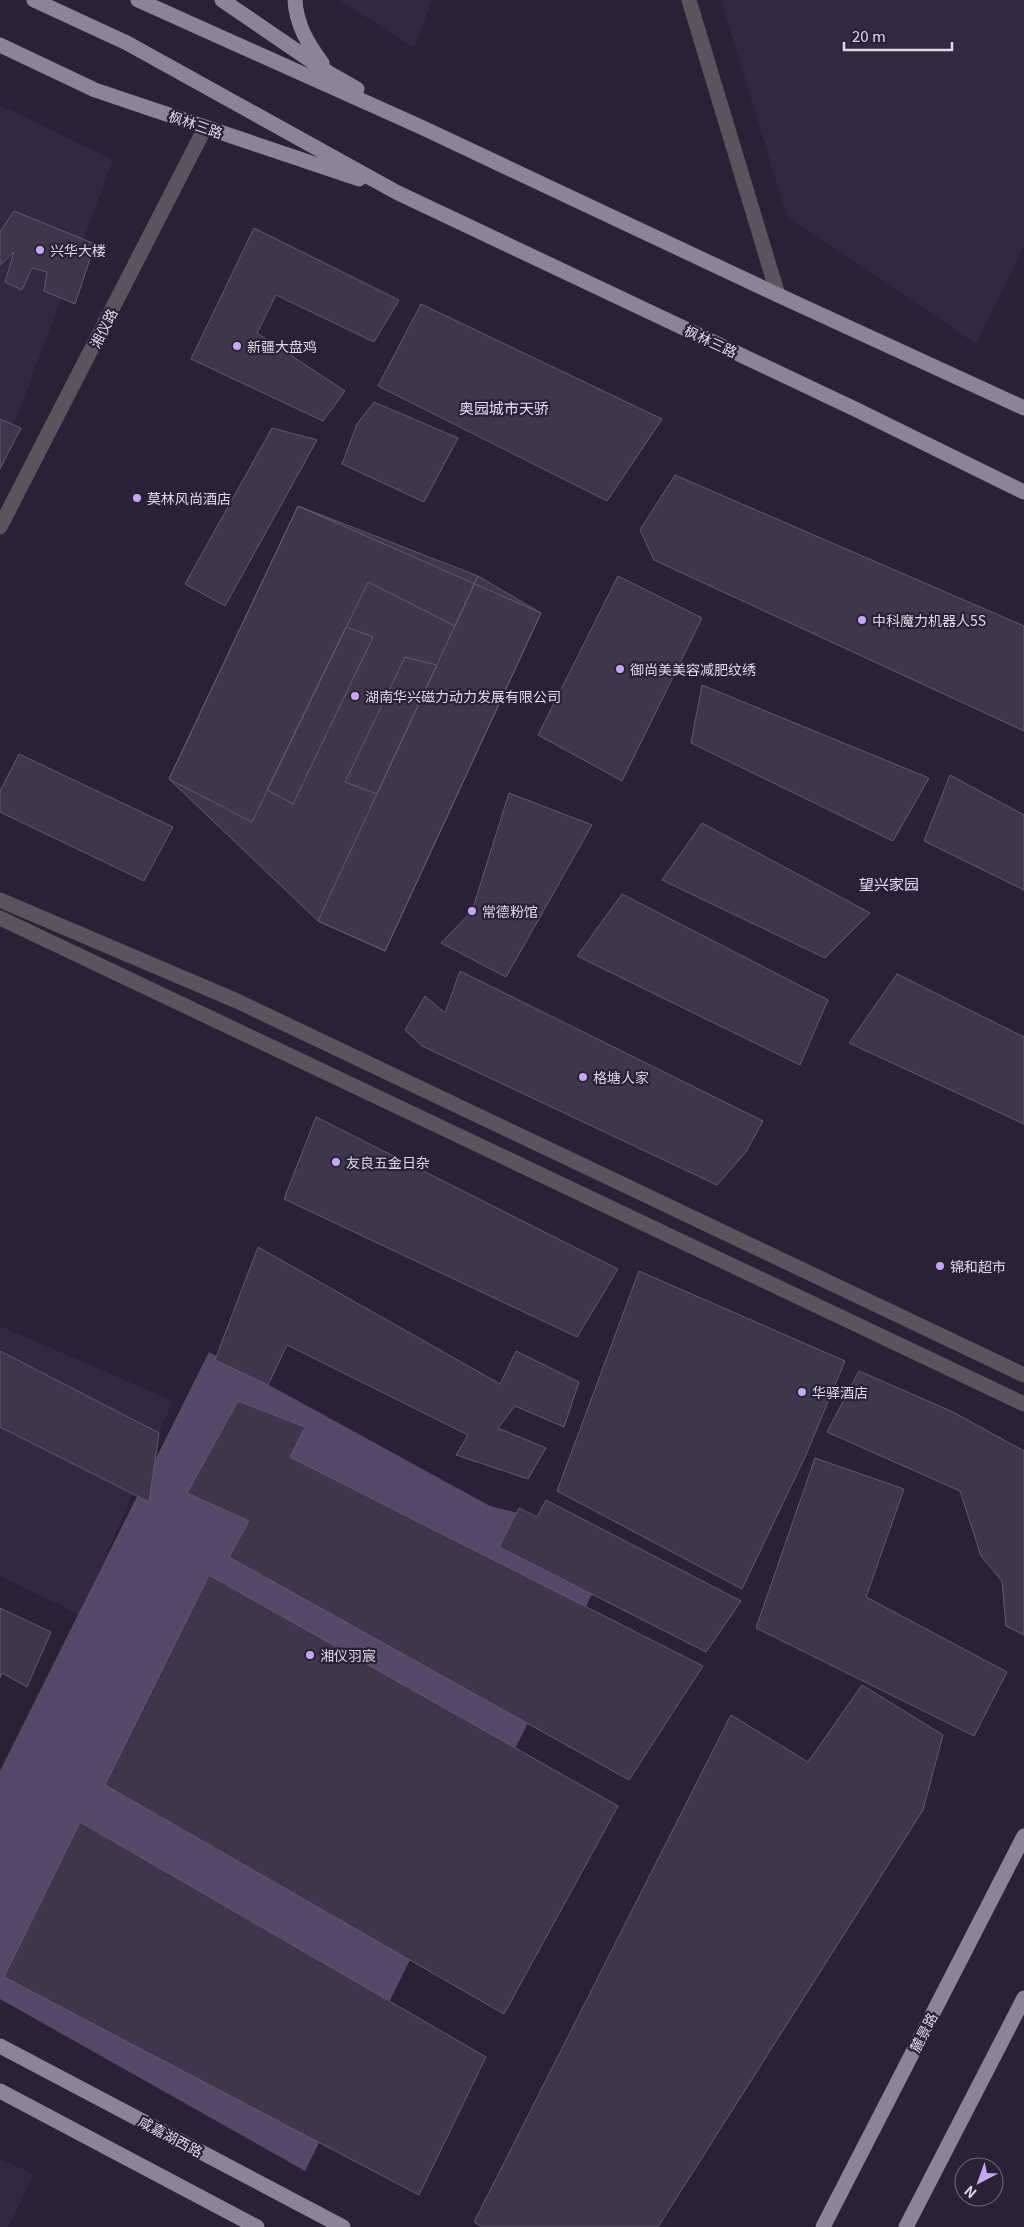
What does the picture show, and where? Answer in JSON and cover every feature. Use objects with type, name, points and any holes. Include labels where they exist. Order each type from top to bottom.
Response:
[{"type":"main road","name":"枫林三路","points":[[34,0],[127,44],[396,192],[848,406],[1024,492]]},
{"type":"main road","points":[[222,0],[329,72],[421,127]]},
{"type":"main road","points":[[295,0],[295,14],[309,46],[329,72]]},
{"type":"main road","points":[[141,1],[421,127],[1024,408]]},
{"type":"main road","name":"枫林三路","points":[[0,45],[96,90],[396,192]]},
{"type":"main road","name":"麓景路","points":[[823,2227],[1024,1836]]},
{"type":"main road","points":[[906,2227],[1024,1998]]},
{"type":"main road","name":"咸嘉湖西路","points":[[0,2046],[343,2227]]},
{"type":"main road","points":[[0,2091],[257,2227]]},
{"type":"street","points":[[689,0],[778,295]]},
{"type":"street","name":"湘仪路","points":[[0,527],[205,128]]},
{"type":"street","points":[[0,900],[238,1001],[1024,1375]]},
{"type":"street","points":[[0,918],[1024,1404]]},
{"type":"shaded area","points":[[339,0],[432,0],[414,48]]},
{"type":"shaded area","points":[[721,0],[1024,0],[1024,246],[976,344],[787,216]]},
{"type":"shaded area","points":[[0,105],[113,160],[0,462]]},
{"type":"shaded area","points":[[0,1326],[173,1401],[80,1615],[0,1576]]},
{"type":"shaded area","name":"湘仪羽宸","points":[[209,1352],[490,1506],[620,1538],[305,2171],[0,1999],[0,1771]]},
{"type":"shaded area","points":[[0,2159],[34,2174],[8,2227],[0,2227]]},
{"type":"building","points":[[14,211],[95,244],[75,304],[44,291],[47,272],[32,268],[22,290],[5,282],[14,252],[0,265],[0,232]]},
{"type":"building","points":[[254,228],[399,300],[374,342],[276,295],[257,333],[345,391],[323,421],[191,359]]},
{"type":"building","points":[[421,304],[662,419],[607,501],[378,386]]},
{"type":"building","points":[[374,402],[458,438],[424,502],[342,464],[357,424]]},
{"type":"building","points":[[0,419],[21,428],[0,469]]},
{"type":"building","points":[[272,428],[317,440],[225,606],[185,584]]},
{"type":"building","points":[[675,475],[1024,626],[1024,731],[654,560],[640,530]]},
{"type":"building","points":[[298,506],[478,576],[455,626],[368,582],[252,822],[169,779]]},
{"type":"building","name":"湖南华兴磁力动力发展有限公司","points":[[298,506],[541,613],[385,951],[318,921],[169,779]]},
{"type":"building","points":[[478,576],[541,613],[385,951],[318,921]]},
{"type":"building","points":[[618,576],[702,618],[622,781],[538,735]]},
{"type":"building","points":[[346,627],[373,637],[293,804],[267,790]]},
{"type":"building","points":[[405,657],[437,665],[377,794],[345,782]]},
{"type":"building","points":[[702,685],[929,778],[893,841],[691,743]]},
{"type":"building","points":[[19,754],[173,827],[144,881],[0,812],[0,791]]},
{"type":"building","points":[[950,775],[1024,815],[1024,890],[924,841]]},
{"type":"building","points":[[509,793],[592,825],[506,977],[441,943],[472,911]]},
{"type":"building","points":[[702,823],[870,913],[825,958],[662,880]]},
{"type":"building","points":[[622,894],[828,1000],[800,1065],[577,956]]},
{"type":"building","points":[[460,971],[763,1121],[746,1152],[717,1185],[422,1046],[405,1030],[425,996],[445,1013]]},
{"type":"building","points":[[897,974],[1024,1037],[1024,1124],[849,1043]]},
{"type":"building","points":[[316,1117],[618,1269],[577,1337],[284,1199]]},
{"type":"building","points":[[258,1247],[500,1384],[516,1351],[579,1382],[564,1427],[515,1406],[498,1428],[546,1448],[528,1479],[456,1455],[468,1435],[287,1345],[268,1385],[215,1360]]},
{"type":"building","points":[[639,1271],[845,1361],[805,1457],[742,1589],[557,1491]]},
{"type":"building","points":[[0,1351],[159,1433],[149,1502],[0,1427]]},
{"type":"building","points":[[859,1371],[953,1412],[1024,1451],[1024,1635],[1006,1626],[1002,1581],[981,1556],[960,1491],[827,1432]]},
{"type":"building","points":[[238,1401],[305,1427],[290,1457],[703,1666],[629,1780],[229,1557],[249,1521],[187,1493]]},
{"type":"building","points":[[815,1458],[904,1489],[866,1597],[1007,1672],[974,1736],[756,1628]]},
{"type":"building","points":[[546,1500],[741,1601],[706,1652],[499,1547],[519,1508],[537,1517]]},
{"type":"building","points":[[209,1575],[618,1806],[504,2014],[105,1785]]},
{"type":"building","points":[[0,1608],[51,1632],[27,1687],[2,1673],[0,1678]]},
{"type":"building","points":[[862,1685],[943,1735],[923,1810],[658,2227],[482,2227],[474,2222],[731,1715],[808,1762]]},
{"type":"building","points":[[80,1822],[486,2057],[419,2195],[4,1977]]},
{"type":"place","name":"兴华大楼","points":[[40,250]]},
{"type":"place","name":"新疆大盘鸡","points":[[237,346]]},
{"type":"place","name":"莫林风尚酒店","points":[[137,498]]},
{"type":"place","name":"中科魔力机器人5S","points":[[862,620]]},
{"type":"place","name":"御尚美美容减肥纹绣","points":[[620,669]]},
{"type":"place","name":"湖南华兴磁力动力发展有限公司","points":[[355,696]]},
{"type":"place","name":"常德粉馆","points":[[472,911]]},
{"type":"place","name":"格塘人家","points":[[583,1077]]},
{"type":"place","name":"友良五金日杂","points":[[336,1162]]},
{"type":"place","name":"锦和超市","points":[[940,1266]]},
{"type":"place","name":"华驿酒店","points":[[802,1392]]},
{"type":"place","name":"湘仪羽宸","points":[[310,1655]]},
{"type":"district","name":"奥园城市天骄","points":[[504,407]]},
{"type":"district","name":"望兴家园","points":[[889,883]]}]
